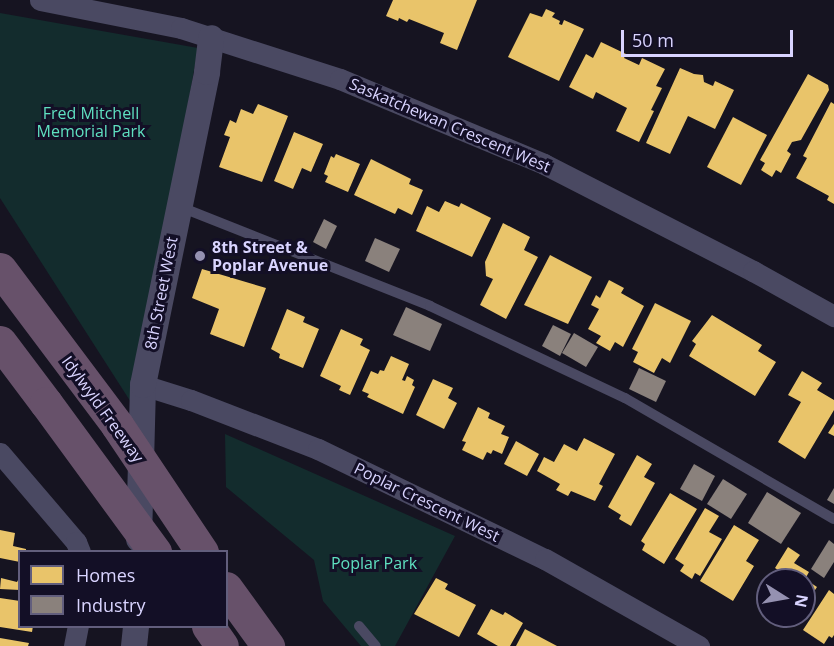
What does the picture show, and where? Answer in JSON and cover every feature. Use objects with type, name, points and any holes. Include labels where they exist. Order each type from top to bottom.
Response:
[{"type":"highway","name":"Idylwyld Freeway","points":[[0,269],[117,425],[201,550]]},
{"type":"highway","points":[[0,342],[154,550]]},
{"type":"highway","points":[[228,591],[268,646]]},
{"type":"highway","points":[[209,628],[222,646]]},
{"type":"street","name":"Saskatchewan Crescent West","points":[[40,0],[181,28],[340,79],[544,164],[753,271],[834,316]]},
{"type":"street","name":"8th Street West","points":[[139,550],[143,385],[207,72],[211,39]]},
{"type":"street","name":"Poplar Crescent West","points":[[143,385],[201,404],[318,449],[544,559],[686,643]]},
{"type":"street","points":[[0,453],[76,542],[79,550]]},
{"type":"street","points":[[74,646],[78,628]]},
{"type":"street","points":[[134,646],[136,628]]},
{"type":"lane","points":[[178,206],[430,306],[614,393],[834,519]]},
{"type":"lane","points":[[359,626],[376,646]]},
{"type":"green space","name":"Fred Mitchell Memorial Park","points":[[0,13],[198,48],[134,407],[0,198]]},
{"type":"green space","name":"Poplar Park","points":[[225,434],[455,536],[395,646],[361,646],[323,601],[314,560],[226,487]]},
{"type":"building: Homes","points":[[393,0],[477,0],[457,50],[440,43],[444,33],[409,19],[407,22],[399,18],[398,21],[386,16]]},
{"type":"building: Homes","points":[[546,9],[555,13],[552,17],[560,21],[559,24],[562,25],[564,20],[584,29],[559,81],[508,57],[530,13],[542,17]]},
{"type":"building: Homes","points":[[601,42],[626,54],[624,58],[639,65],[642,58],[665,69],[656,86],[662,88],[651,110],[654,111],[639,142],[616,131],[627,108],[596,92],[593,99],[569,87],[586,54],[593,58]]},
{"type":"building: Homes","points":[[680,68],[703,75],[704,82],[713,86],[715,81],[734,90],[715,129],[688,116],[670,154],[646,143]]},
{"type":"building: Homes","points":[[808,74],[828,85],[829,90],[801,140],[792,142],[787,151],[791,154],[781,173],[776,170],[772,177],[761,170],[765,163],[760,160]]},
{"type":"building: Homes","points":[[831,102],[834,104],[834,204],[827,200],[829,196],[796,178],[807,158],[803,156]]},
{"type":"building: Homes","points":[[258,104],[288,116],[262,182],[219,167],[230,137],[224,135],[230,120],[236,123],[241,109],[253,114]]},
{"type":"building: Homes","points":[[733,117],[767,135],[741,185],[707,167]]},
{"type":"building: Homes","points":[[294,132],[323,144],[311,172],[302,168],[293,189],[274,181]]},
{"type":"building: Homes","points":[[336,154],[360,164],[348,192],[325,182],[328,176],[324,174],[331,156],[334,158]]},
{"type":"building: Homes","points":[[371,159],[411,179],[409,184],[423,190],[412,215],[398,208],[395,214],[354,195]]},
{"type":"building: Homes","points":[[445,201],[459,207],[461,203],[491,218],[472,257],[416,231],[427,206],[439,212]]},
{"type":"building: Homes","points":[[503,223],[530,237],[524,250],[538,257],[506,319],[480,305],[493,279],[486,276],[485,262]]},
{"type":"building: Homes","points":[[550,255],[592,277],[568,324],[524,305]]},
{"type":"building: Homes","points":[[202,269],[266,288],[244,347],[210,334],[219,309],[192,298]]},
{"type":"building: Homes","points":[[609,280],[624,288],[621,293],[644,306],[623,347],[615,342],[610,351],[596,343],[601,336],[588,329],[599,309],[591,305],[596,295],[600,298]]},
{"type":"building: Homes","points":[[655,303],[691,321],[670,363],[662,358],[654,373],[633,362],[638,352],[632,349]]},
{"type":"building: Homes","points":[[287,309],[305,317],[303,322],[319,329],[303,368],[279,358],[280,354],[271,349]]},
{"type":"building: Homes","points":[[712,315],[762,345],[758,351],[776,362],[755,396],[689,356],[696,344],[692,341]]},
{"type":"building: Homes","points":[[341,329],[363,339],[360,345],[370,350],[350,395],[339,390],[341,386],[320,376]]},
{"type":"building: Homes","points":[[391,356],[409,364],[402,380],[405,381],[407,376],[414,380],[412,385],[415,387],[403,414],[367,397],[369,394],[362,391],[371,371],[378,374],[380,370],[384,371]]},
{"type":"building: Homes","points":[[802,371],[822,383],[817,390],[834,400],[834,410],[805,459],[778,442],[801,402],[788,395]]},
{"type":"building: Homes","points":[[433,379],[453,388],[448,398],[457,403],[444,429],[416,415]]},
{"type":"building: Homes","points":[[478,407],[490,413],[488,418],[505,426],[501,434],[509,437],[502,454],[493,450],[491,454],[487,452],[483,460],[462,450],[466,442],[462,441]]},
{"type":"building: Homes","points":[[834,424],[834,436],[828,433]]},
{"type":"building: Homes","points":[[584,438],[615,454],[599,484],[603,486],[595,501],[571,491],[568,496],[556,490],[560,484],[537,471],[544,457],[554,462],[564,444],[577,451]]},
{"type":"building: Homes","points":[[516,441],[539,454],[527,476],[504,464]]},
{"type":"building: Homes","points":[[637,455],[652,464],[644,477],[655,483],[631,526],[619,519],[621,515],[608,507]]},
{"type":"building: Homes","points":[[670,493],[697,509],[664,564],[642,550],[645,544],[641,541]]},
{"type":"building: Homes","points":[[705,508],[719,516],[709,532],[722,539],[700,576],[695,573],[692,579],[680,571],[684,565],[675,559]]},
{"type":"building: Homes","points":[[734,525],[759,540],[746,561],[754,566],[733,601],[700,581]]},
{"type":"building: Homes","points":[[0,530],[15,533],[13,546],[26,550],[18,550],[18,562],[0,558]]},
{"type":"building: Homes","points":[[788,547],[800,555],[794,563],[802,568],[775,568]]},
{"type":"building: Homes","points":[[1,578],[17,582],[18,580],[18,590],[0,589]]},
{"type":"building: Homes","points":[[436,578],[448,584],[445,589],[476,605],[459,637],[414,614]]},
{"type":"building: Homes","points":[[829,590],[834,594],[834,635],[832,638],[829,636],[824,644],[803,630],[816,628],[816,610]]},
{"type":"building: Homes","points":[[0,598],[18,601],[18,628],[33,628],[32,632],[0,627]]},
{"type":"building: Homes","points":[[491,609],[503,615],[505,612],[523,623],[510,646],[498,646],[477,634]]},
{"type":"building: Homes","points":[[525,629],[557,646],[516,646]]},
{"type":"building: Homes","points":[[0,638],[29,643],[28,646],[0,646]]},
{"type":"building: Industry","points":[[324,219],[337,226],[326,249],[313,242]]},
{"type":"building: Industry","points":[[375,238],[400,249],[389,272],[365,261]]},
{"type":"building: Industry","points":[[406,307],[442,324],[430,351],[393,335]]},
{"type":"building: Industry","points":[[553,325],[571,334],[560,356],[542,346]]},
{"type":"building: Industry","points":[[574,333],[598,347],[586,367],[562,353]]},
{"type":"building: Industry","points":[[639,368],[666,381],[656,402],[629,389]]},
{"type":"building: Industry","points":[[694,464],[715,476],[702,501],[680,489]]},
{"type":"building: Industry","points":[[723,479],[747,494],[731,519],[707,504]]},
{"type":"building: Industry","points":[[834,488],[834,504],[827,500]]},
{"type":"building: Industry","points":[[767,492],[801,513],[781,544],[748,523]]},
{"type":"building: Industry","points":[[829,540],[834,544],[834,562],[824,578],[816,572],[816,568],[812,568]]},
{"type":"place","name":"8th Street & Poplar Avenue","points":[[200,256]]}]
